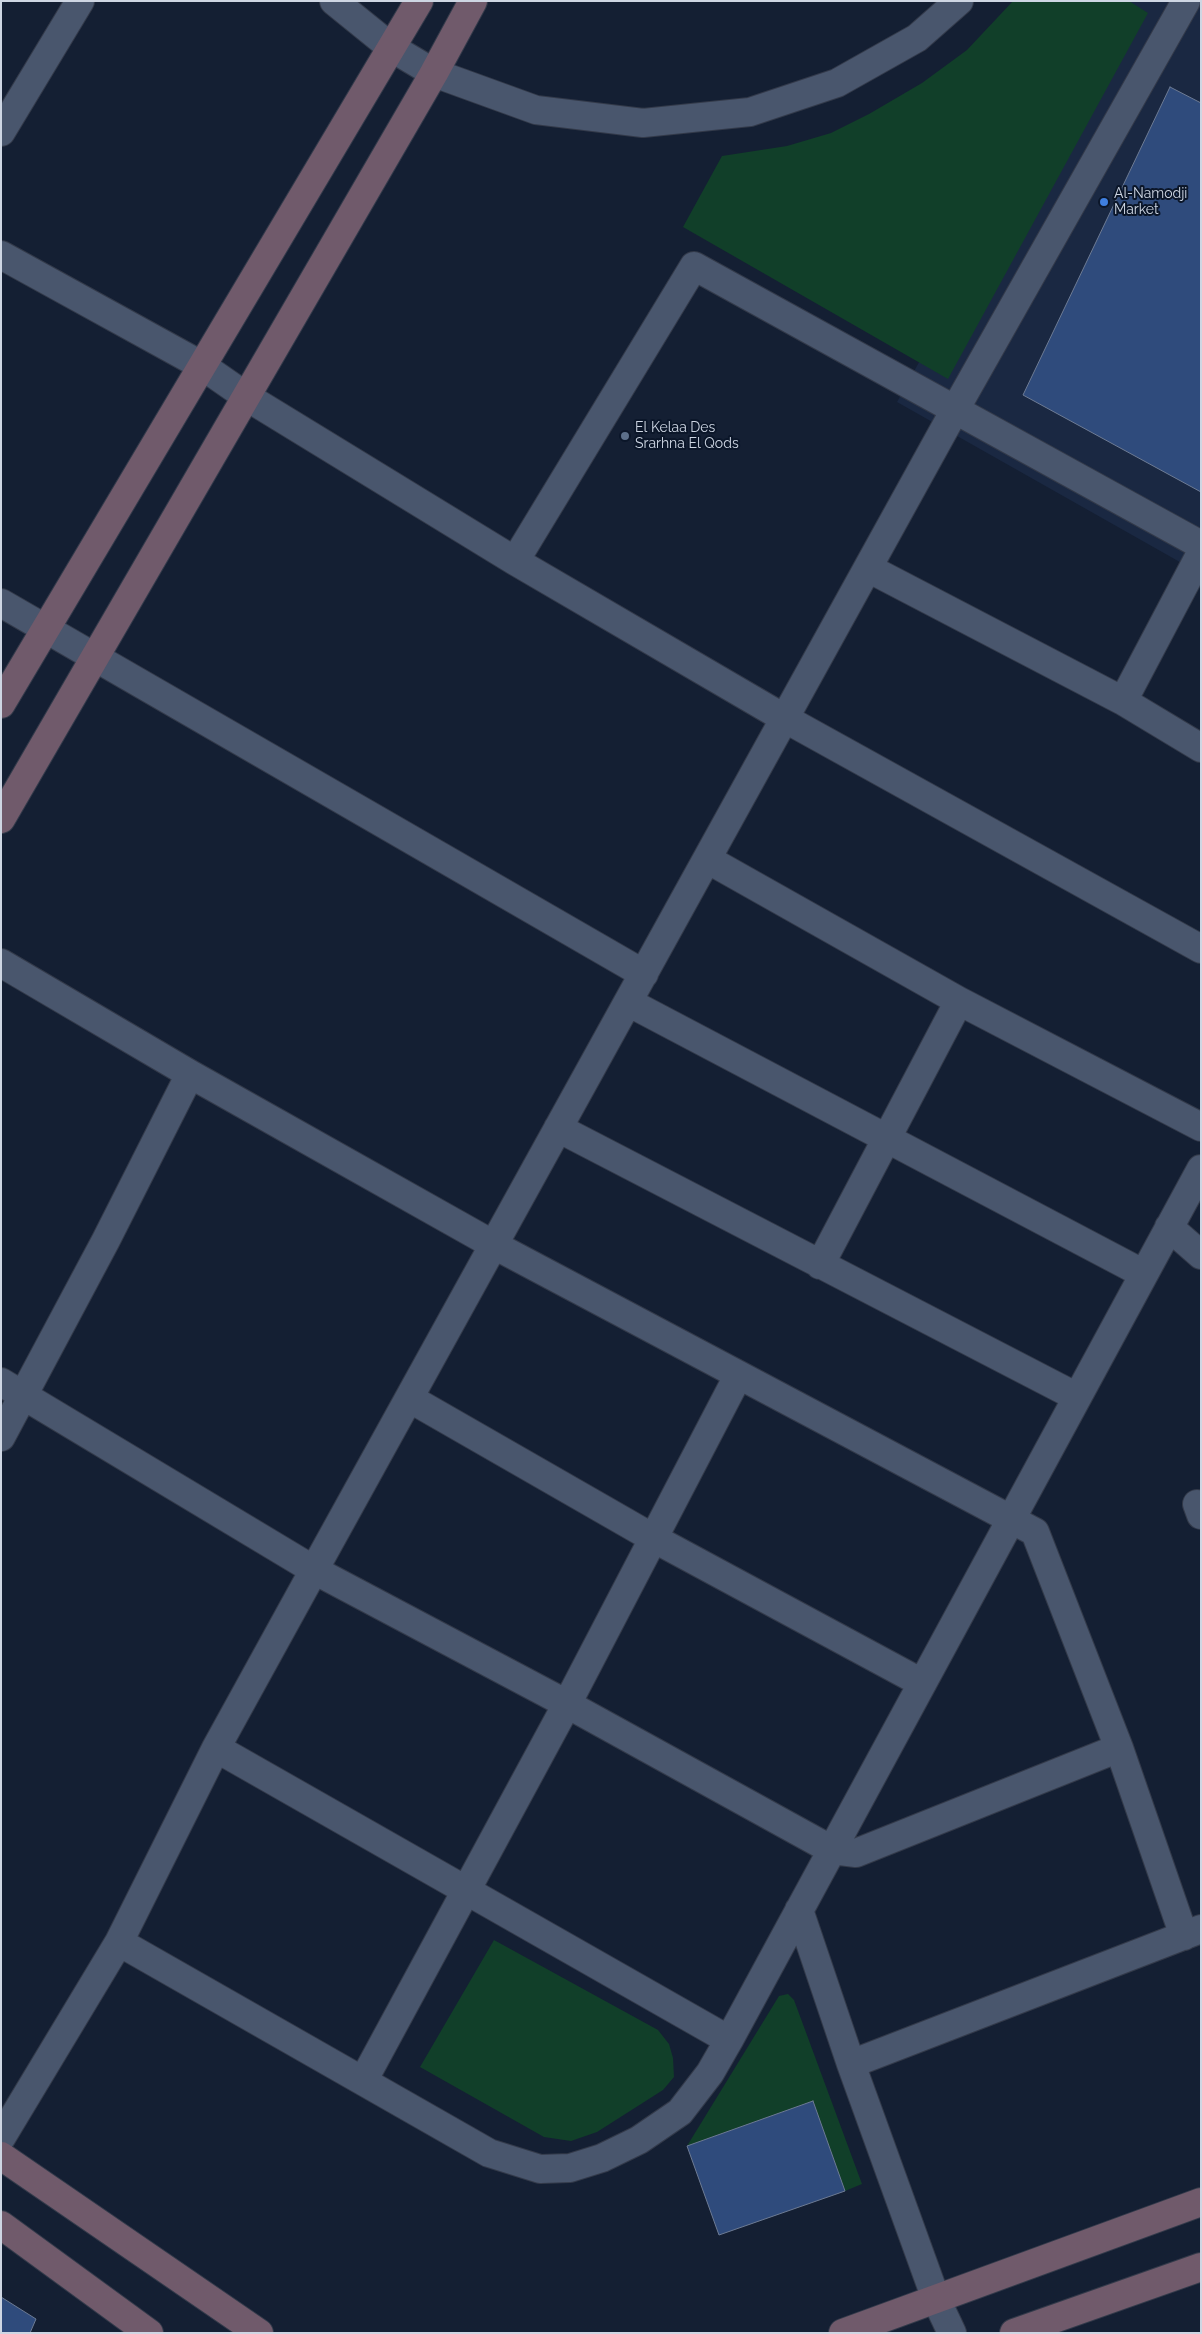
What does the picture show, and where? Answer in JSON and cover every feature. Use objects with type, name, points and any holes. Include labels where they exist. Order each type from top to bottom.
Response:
[{"type":"street","points":[[1,132],[80,1]]},
{"type":"street","points":[[334,1],[392,48],[434,73],[536,110],[643,124],[750,112],[837,83],[917,38],[959,1]]},
{"type":"street","points":[[1,704],[419,1]]},
{"type":"street","points":[[1,819],[434,73],[473,1]]},
{"type":"street","points":[[1,2138],[119,1942],[216,1748],[956,408],[1186,1]]},
{"type":"street","points":[[1,256],[201,365],[247,397],[515,561],[784,718],[1201,949]]},
{"type":"street","points":[[515,561],[694,266],[956,408],[1201,545]]},
{"type":"street","points":[[1123,701],[1201,553]]},
{"type":"street","points":[[868,568],[1123,701],[1201,748]]},
{"type":"street","points":[[1,603],[96,656],[644,974]]},
{"type":"street","points":[[707,859],[959,1001],[1201,1127]]},
{"type":"street","points":[[1,963],[190,1074],[494,1245],[1010,1521],[1035,1532],[1192,1932],[851,2064]]},
{"type":"street","points":[[820,1266],[959,1001]]},
{"type":"street","points":[[628,1002],[1144,1274]]},
{"type":"street","points":[[1,1437],[25,1395],[190,1074]]},
{"type":"street","points":[[558,1128],[820,1266],[1077,1397]]},
{"type":"street","points":[[119,1942],[489,2153],[540,2169],[570,2168],[602,2158],[639,2140],[680,2112],[710,2073],[729,2040],[1201,1169]]},
{"type":"street","points":[[1169,1227],[1201,1255]]},
{"type":"street","points":[[363,2081],[567,1704],[738,1376]]},
{"type":"street","points":[[1,1382],[314,1570],[567,1704],[832,1850],[856,1853],[1119,1748]]},
{"type":"street","points":[[409,1398],[653,1538],[922,1683]]},
{"type":"street","points":[[216,1748],[729,2040]]},
{"type":"street","points":[[800,1910],[851,2064],[936,2298],[952,2333]]},
{"type":"street","points":[[1,2156],[259,2333]]},
{"type":"street","points":[[843,2333],[1201,2202]]},
{"type":"street","points":[[1,2225],[149,2333]]},
{"type":"street","points":[[46,2258],[120,2326],[124,2333]]},
{"type":"street","points":[[1014,2333],[1201,2267]]},
{"type":"shaded area","name":"Al-Namodji Market","points":[[1119,1],[1201,1],[1201,574],[897,402]]},
{"type":"green space","points":[[1013,1],[1129,1],[1148,13],[948,379],[683,227],[722,156],[787,146],[831,133],[869,114],[922,83],[967,50]]},
{"type":"green space","points":[[494,1940],[658,2030],[669,2044],[673,2058],[674,2077],[663,2090],[597,2132],[571,2141],[544,2137],[420,2067]]},
{"type":"green space","points":[[788,1994],[794,2000],[862,2184],[845,2191],[813,2101],[687,2146],[779,1996]]},
{"type":"building","points":[[1170,87],[1201,103],[1201,492],[1023,395]]},
{"type":"building","points":[[813,2101],[845,2191],[719,2235],[687,2146]]},
{"type":"building","points":[[1,2297],[36,2319],[30,2333],[1,2333]]},
{"type":"place","name":"Al-Namodji Market","points":[[1104,202]]},
{"type":"place","name":"El Kelaa Des Srarhna El Qods","points":[[625,436]]}]
